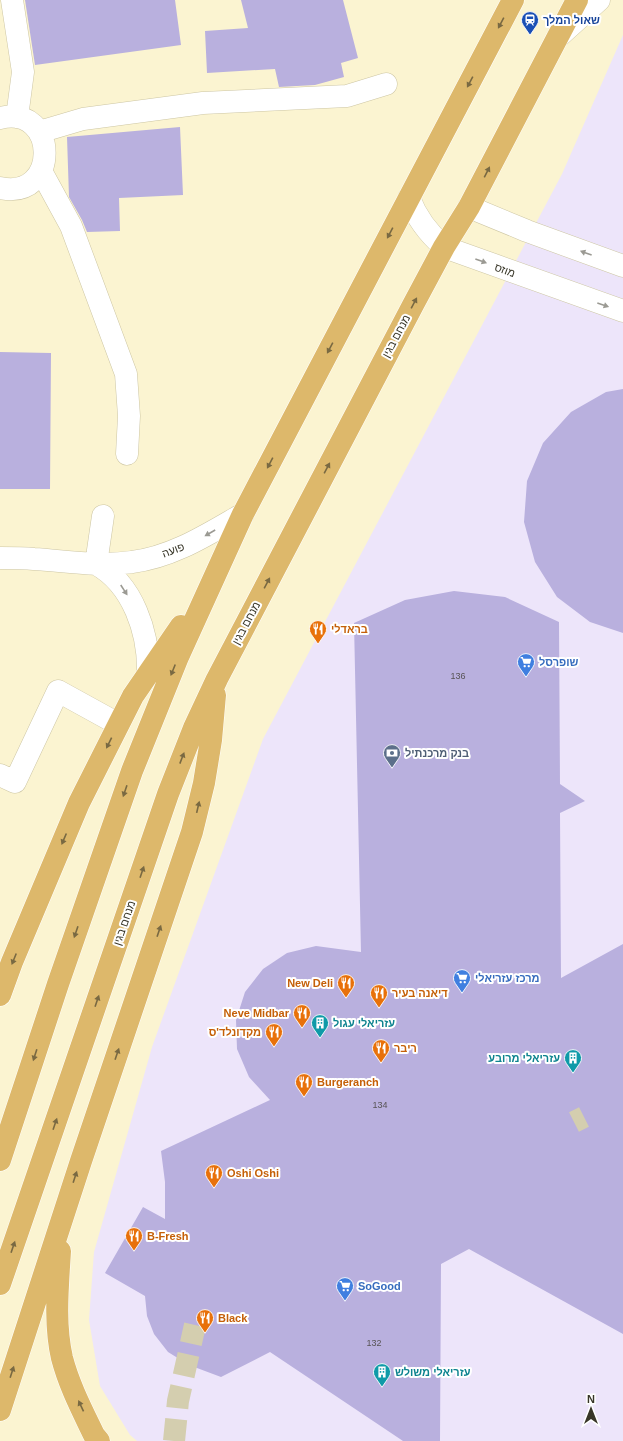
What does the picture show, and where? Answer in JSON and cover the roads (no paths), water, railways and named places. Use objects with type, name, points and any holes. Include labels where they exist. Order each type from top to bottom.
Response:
[{"type":"main road","points":[[0,1160],[58,984],[132,771],[178,657],[244,514],[513,0]]},
{"type":"main road","name":"מנחם בגין","points":[[0,1284],[168,794],[194,728],[217,679],[413,304],[444,247],[469,207],[577,0]]},
{"type":"main road","points":[[0,995],[12,962],[79,803],[132,696],[211,583]]},
{"type":"main road","points":[[0,1410],[63,1214],[192,832],[204,783],[211,740],[217,679]]},
{"type":"main road","points":[[63,1214],[58,1279],[57,1323],[62,1358],[73,1390],[94,1435],[99,1441]]},
{"type":"street","points":[[0,189],[13,189],[24,186],[34,180],[41,171],[45,161],[46,151],[44,141],[33,125],[8,118],[23,72],[12,0]]},
{"type":"street","points":[[556,39],[599,0]]},
{"type":"street","points":[[39,132],[83,119],[203,103],[347,96],[386,84]]},
{"type":"street","points":[[41,171],[71,226],[126,374],[129,416],[127,454]]},
{"type":"street","name":"מוזס","points":[[409,198],[416,216],[424,228],[444,247],[623,311]]},
{"type":"street","points":[[469,207],[527,231],[623,266]]},
{"type":"street","name":"פועה","points":[[0,558],[96,564],[133,562],[169,553],[199,539],[244,514]]},
{"type":"street","points":[[103,516],[96,564],[106,569],[115,578],[123,588],[134,607],[142,627],[149,657],[148,673]]},
{"type":"street","points":[[0,775],[15,782],[58,691],[118,724]]},
{"type":"tunnel","points":[[574,1122],[584,1117]]},
{"type":"tunnel","points":[[174,1441],[178,1401],[195,1325]]},
{"type":"place","name":"שאול המלך","points":[[530,35]]},
{"type":"place","name":"בראדלי","points":[[318,644]]},
{"type":"place","name":"שופרסל","points":[[526,677]]},
{"type":"place","name":"בנק מרכנתיל","points":[[392,768]]},
{"type":"place","name":"מרכז עזריאלי","points":[[462,993]]},
{"type":"place","name":"New Deli","points":[[346,998]]},
{"type":"place","name":"דיאנה בעיר","points":[[379,1008]]},
{"type":"place","name":"Neve Midbar","points":[[302,1028]]},
{"type":"place","name":"עזריאלי עגול","points":[[320,1038]]},
{"type":"place","name":"מקדונלד'ס","points":[[274,1047]]},
{"type":"place","name":"ריבר","points":[[381,1063]]},
{"type":"place","name":"עזריאלי מרובע","points":[[573,1073]]},
{"type":"place","name":"Burgeranch","points":[[304,1097]]},
{"type":"place","name":"Oshi Oshi","points":[[214,1188]]},
{"type":"place","name":"B-Fresh","points":[[134,1251]]},
{"type":"place","name":"SoGood","points":[[345,1301]]},
{"type":"place","name":"Black","points":[[205,1333]]},
{"type":"place","name":"עזריאלי משולש","points":[[382,1387]]}]
